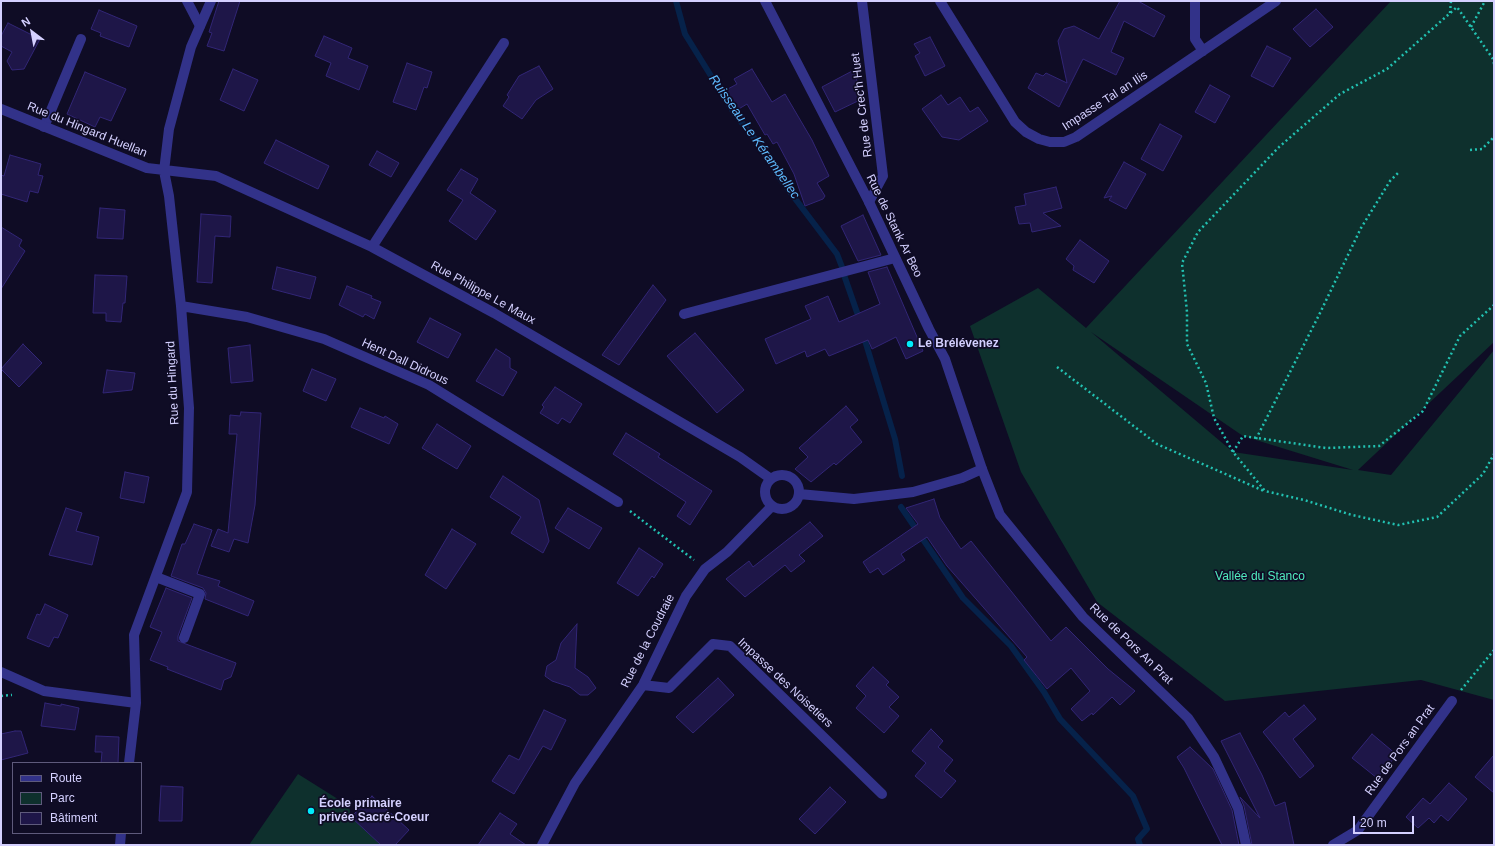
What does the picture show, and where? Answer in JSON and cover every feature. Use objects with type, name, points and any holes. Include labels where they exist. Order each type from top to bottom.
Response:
[{"type":"street","points":[[187,1],[200,26]]},
{"type":"street","name":"Rue du Hingard","points":[[129,762],[136,702],[134,635],[187,492],[189,408],[181,306],[169,196],[164,171],[169,129],[191,47],[211,1]]},
{"type":"street","name":"Rue de Stank Ar Beo","points":[[765,1],[869,202],[945,359],[982,469]]},
{"type":"street","name":"Rue de Crec'h Huet","points":[[862,1],[883,176],[869,202]]},
{"type":"street","name":"Impasse Tal an Ilis","points":[[940,1],[1015,122],[1026,132],[1039,139],[1050,142],[1064,142],[1076,137],[1276,1]]},
{"type":"street","points":[[1195,1],[1195,39],[1203,51]]},
{"type":"street","points":[[44,127],[81,39]]},
{"type":"street","points":[[372,247],[504,43]]},
{"type":"street","name":"Rue du Hingard Huellan","points":[[1,109],[147,168],[164,171]]},
{"type":"street","name":"Rue Philippe Le Maux","points":[[164,171],[182,171],[216,176],[372,247],[508,321],[740,457],[771,479]]},
{"type":"street","points":[[684,314],[895,258]]},
{"type":"street","name":"Hent Dall Didrous","points":[[181,306],[247,317],[324,339],[429,385],[618,502]]},
{"type":"street","points":[[799,494],[854,498],[913,492],[962,478],[982,469]]},
{"type":"street","name":"Rue de Pors An Prat","points":[[982,469],[1000,516],[1078,611],[1188,718],[1214,757],[1238,808],[1246,845]]},
{"type":"street","points":[[780,475],[790,477],[797,484],[799,494],[794,504],[783,509],[772,506],[766,498],[765,488],[771,479],[780,475]]},
{"type":"street","name":"Rue de la Coudraie","points":[[542,845],[575,783],[643,685],[686,596],[705,569],[727,552],[772,506]]},
{"type":"street","points":[[156,577],[200,594],[184,638]]},
{"type":"street","name":"Impasse des Noisetiers","points":[[643,685],[669,688],[713,644],[730,646],[882,794]]},
{"type":"street","points":[[1,672],[44,691],[136,702]]},
{"type":"street","name":"Rue de Pors an Prat","points":[[1333,845],[1358,830],[1452,701]]},
{"type":"street","points":[[120,845],[121,834]]},
{"type":"path","points":[[1450,14],[1452,1]]},
{"type":"path","points":[[1471,27],[1486,1]]},
{"type":"path","points":[[1265,491],[1233,452],[1214,418],[1206,383],[1187,344],[1187,312],[1182,263],[1198,232],[1280,147],[1340,94],[1387,69],[1457,7],[1493,59],[1494,64]]},
{"type":"path","points":[[1470,150],[1482,149],[1494,137]]},
{"type":"path","points":[[1256,439],[1319,315],[1360,228],[1390,181],[1399,172]]},
{"type":"path","points":[[1233,452],[1243,436],[1326,448],[1379,446],[1423,411],[1460,336],[1494,305]]},
{"type":"path","points":[[1057,366],[1157,444],[1265,491],[1304,500],[1352,515],[1398,525],[1437,517],[1483,474],[1494,454]]},
{"type":"path","points":[[618,502],[705,569]]},
{"type":"path","points":[[1452,701],[1494,650]]},
{"type":"green space","name":"Vallée du Stanco","points":[[1391,1],[1494,1],[1494,342],[1358,470],[1391,475],[1494,350],[1494,700],[1421,680],[1225,701],[1097,602],[1021,472],[970,326],[1038,288],[1086,328]],"holes":[[[1091,332],[1243,436],[1353,470],[1233,452]]]},
{"type":"green space","name":"École primaire privée Sacré-Coeur","points":[[298,774],[349,806],[351,817],[381,845],[249,845]]},
{"type":"building","points":[[219,1],[240,1],[224,51],[207,46],[212,33],[209,32]]},
{"type":"building","points":[[1120,1],[1138,1],[1165,16],[1154,37],[1124,21],[1111,52],[1124,58],[1116,75],[1083,59],[1059,107],[1028,88],[1036,73],[1043,76],[1046,73],[1067,83],[1058,41],[1064,29],[1074,26],[1099,39]]},
{"type":"building","points":[[1316,9],[1333,27],[1310,47],[1293,29]]},
{"type":"building","points":[[99,10],[137,26],[129,47],[100,36],[101,33],[91,29]]},
{"type":"building","points":[[8,23],[40,39],[24,69],[12,70],[7,61],[12,52],[1,46],[1,36]]},
{"type":"building","points":[[324,36],[352,48],[348,58],[368,66],[359,90],[326,76],[331,63],[315,56]]},
{"type":"building","points":[[930,37],[945,66],[925,76],[915,56],[920,53],[914,44]]},
{"type":"building","points":[[1267,46],[1291,58],[1273,87],[1251,76]]},
{"type":"building","points":[[407,63],[432,72],[427,88],[424,87],[416,110],[393,102]]},
{"type":"building","points":[[539,66],[553,89],[536,100],[522,119],[503,106],[509,97],[507,95],[519,76]]},
{"type":"building","points":[[233,69],[258,80],[244,111],[220,100]]},
{"type":"building","points":[[752,69],[772,102],[785,94],[812,140],[829,176],[817,183],[825,196],[823,199],[805,206],[794,174],[777,142],[773,144],[767,134],[765,135],[747,104],[737,110],[729,98],[726,90],[737,84],[734,79]]},
{"type":"building","points":[[854,70],[862,99],[835,112],[822,87]]},
{"type":"building","points":[[85,72],[126,89],[111,121],[100,117],[95,127],[67,114]]},
{"type":"building","points":[[1210,85],[1230,96],[1215,123],[1195,112]]},
{"type":"building","points":[[941,95],[948,105],[960,97],[970,112],[978,107],[988,121],[959,140],[942,137],[922,109]]},
{"type":"building","points":[[1160,124],[1182,136],[1163,171],[1141,159]]},
{"type":"building","points":[[276,140],[329,166],[318,189],[264,163]]},
{"type":"building","points":[[377,151],[399,163],[391,177],[369,165]]},
{"type":"building","points":[[10,155],[41,164],[38,175],[43,176],[38,193],[30,191],[27,202],[1,194],[1,175],[4,176]]},
{"type":"building","points":[[1124,162],[1146,174],[1126,209],[1109,200],[1112,196],[1104,198]]},
{"type":"building","points":[[461,169],[478,179],[470,193],[496,211],[476,240],[449,221],[463,200],[447,190]]},
{"type":"building","points":[[1056,187],[1062,208],[1043,213],[1061,226],[1032,232],[1030,223],[1019,224],[1015,207],[1026,205],[1024,194]]},
{"type":"building","points":[[100,208],[125,210],[123,239],[97,238]]},
{"type":"building","points":[[201,214],[231,216],[230,237],[215,236],[212,283],[197,282]]},
{"type":"building","points":[[863,215],[881,255],[858,261],[841,226]]},
{"type":"building","points":[[1,227],[22,240],[19,246],[25,251],[1,289]]},
{"type":"building","points":[[1080,240],[1109,261],[1094,283],[1073,270],[1074,266],[1066,259]]},
{"type":"building","points":[[277,267],[316,277],[310,299],[272,289]]},
{"type":"building","points":[[887,267],[923,351],[906,359],[896,337],[872,349],[868,340],[829,356],[825,349],[807,357],[805,351],[776,364],[765,339],[811,319],[805,306],[828,296],[839,322],[880,304],[868,272]]},
{"type":"building","points":[[95,275],[127,276],[125,303],[123,303],[121,322],[106,321],[106,313],[93,313]]},
{"type":"building","points":[[653,285],[666,300],[619,365],[602,355]]},
{"type":"building","points":[[347,286],[372,296],[371,298],[381,302],[374,319],[365,314],[363,317],[339,305]]},
{"type":"building","points":[[430,318],[461,334],[448,358],[417,342]]},
{"type":"building","points":[[695,333],[744,390],[717,413],[667,356]]},
{"type":"building","points":[[23,344],[42,363],[19,387],[1,369]]},
{"type":"building","points":[[250,345],[253,381],[231,383],[228,348]]},
{"type":"building","points":[[496,349],[510,358],[510,368],[517,372],[503,396],[476,381]]},
{"type":"building","points":[[312,369],[336,379],[326,401],[303,391]]},
{"type":"building","points":[[107,370],[135,373],[132,390],[103,393]]},
{"type":"building","points":[[555,387],[582,404],[570,423],[562,418],[558,424],[540,413],[544,407],[542,405]]},
{"type":"building","points":[[846,406],[858,420],[850,427],[862,442],[836,465],[834,463],[811,482],[795,469],[808,457],[799,448]]},
{"type":"building","points":[[360,408],[384,418],[385,416],[398,424],[389,444],[351,427]]},
{"type":"building","points":[[241,412],[261,413],[255,505],[248,543],[234,539],[229,552],[211,546],[218,529],[228,533],[237,434],[229,434],[230,415],[240,416]]},
{"type":"building","points":[[437,424],[471,446],[457,469],[422,448]]},
{"type":"building","points":[[626,433],[660,454],[658,457],[712,491],[690,525],[677,516],[686,502],[613,454]]},
{"type":"building","points":[[125,472],[149,477],[144,503],[120,498]]},
{"type":"building","points":[[503,476],[539,500],[549,541],[543,553],[511,533],[521,517],[490,497]]},
{"type":"building","points":[[934,499],[940,518],[961,549],[971,541],[1051,641],[1066,627],[1108,669],[1135,691],[1120,705],[1112,697],[1093,715],[1092,713],[1082,721],[1071,709],[1090,691],[1071,668],[1047,689],[1024,660],[1027,657],[947,566],[927,537],[901,554],[905,560],[883,575],[878,568],[870,573],[863,562],[918,524],[906,508]]},
{"type":"building","points":[[66,508],[82,513],[76,531],[99,537],[92,565],[49,555]]},
{"type":"building","points":[[568,508],[602,528],[589,549],[555,528]]},
{"type":"building","points":[[810,522],[823,536],[799,555],[805,561],[791,572],[785,565],[745,597],[726,579],[749,561],[753,567]]},
{"type":"building","points":[[194,524],[212,530],[197,574],[220,581],[218,586],[254,601],[248,616],[205,599],[206,593],[203,588],[171,576],[182,544],[185,544]]},
{"type":"building","points":[[452,529],[476,544],[446,589],[425,575]]},
{"type":"building","points":[[639,548],[663,564],[654,578],[652,576],[638,596],[617,583]]},
{"type":"building","points":[[166,588],[192,598],[178,636],[178,641],[236,663],[231,677],[224,680],[221,690],[167,669],[168,667],[150,660],[162,632],[150,627]]},
{"type":"building","points":[[45,604],[68,615],[58,638],[54,637],[49,647],[27,638],[37,614],[40,615]]},
{"type":"building","points":[[577,624],[575,668],[588,677],[596,688],[588,695],[580,695],[570,687],[552,681],[545,676],[547,666],[556,660],[561,643]]},
{"type":"building","points":[[873,667],[889,682],[886,685],[899,697],[889,707],[899,716],[884,733],[856,708],[866,696],[856,686]]},
{"type":"building","points":[[718,678],[734,695],[693,733],[676,717]]},
{"type":"building","points":[[45,703],[61,706],[61,704],[79,708],[75,730],[41,726]]},
{"type":"building","points":[[1304,705],[1316,719],[1293,739],[1314,766],[1300,778],[1263,732],[1285,712],[1289,717]]},
{"type":"building","points":[[544,710],[566,720],[551,750],[543,746],[514,794],[492,781],[509,755],[519,760]]},
{"type":"building","points":[[931,729],[943,741],[938,747],[953,760],[944,771],[956,781],[941,798],[915,776],[926,763],[912,751]]},
{"type":"building","points":[[21,731],[28,753],[1,760],[1,734]]},
{"type":"building","points":[[1240,733],[1262,775],[1275,806],[1285,802],[1294,845],[1252,845],[1244,806],[1240,797],[1260,818],[1221,741]]},
{"type":"building","points":[[1372,734],[1397,755],[1377,778],[1352,758]]},
{"type":"building","points":[[96,736],[119,737],[118,762],[101,762],[102,752],[95,752]]},
{"type":"building","points":[[1190,747],[1213,769],[1232,810],[1239,845],[1222,845],[1184,768],[1177,757]]},
{"type":"building","points":[[1494,755],[1494,793],[1475,777]]},
{"type":"building","points":[[1449,783],[1467,799],[1448,821],[1441,815],[1434,823],[1429,818],[1418,828],[1406,817],[1423,798],[1430,804]]},
{"type":"building","points":[[161,786],[183,787],[182,821],[159,821]]},
{"type":"building","points":[[830,787],[846,802],[815,834],[799,819]]},
{"type":"building","points":[[372,796],[409,830],[395,845],[381,845],[351,817]]},
{"type":"building","points":[[500,813],[517,824],[510,834],[526,845],[478,845]]},
{"type":"waterway","name":"Ruisseau Le Kérambellec","points":[[676,1],[685,34],[734,113],[755,139],[781,180],[837,254],[842,267]]},
{"type":"waterway","name":"Ruisseau Le Kérambellec","points":[[844,275],[860,321]]},
{"type":"waterway","name":"Ruisseau Le Kérambellec","points":[[863,334],[895,439],[902,476]]},
{"type":"waterway","name":"Ruisseau Le Kérambellec","points":[[901,507],[963,598],[1011,646],[1044,692],[1060,719],[1133,796],[1147,829],[1138,839],[1140,845]]},
{"type":"place","name":"Le Brélévenez","points":[[910,344]]},
{"type":"place","name":"École primaire privée Sacré-Coeur","points":[[311,811]]}]
